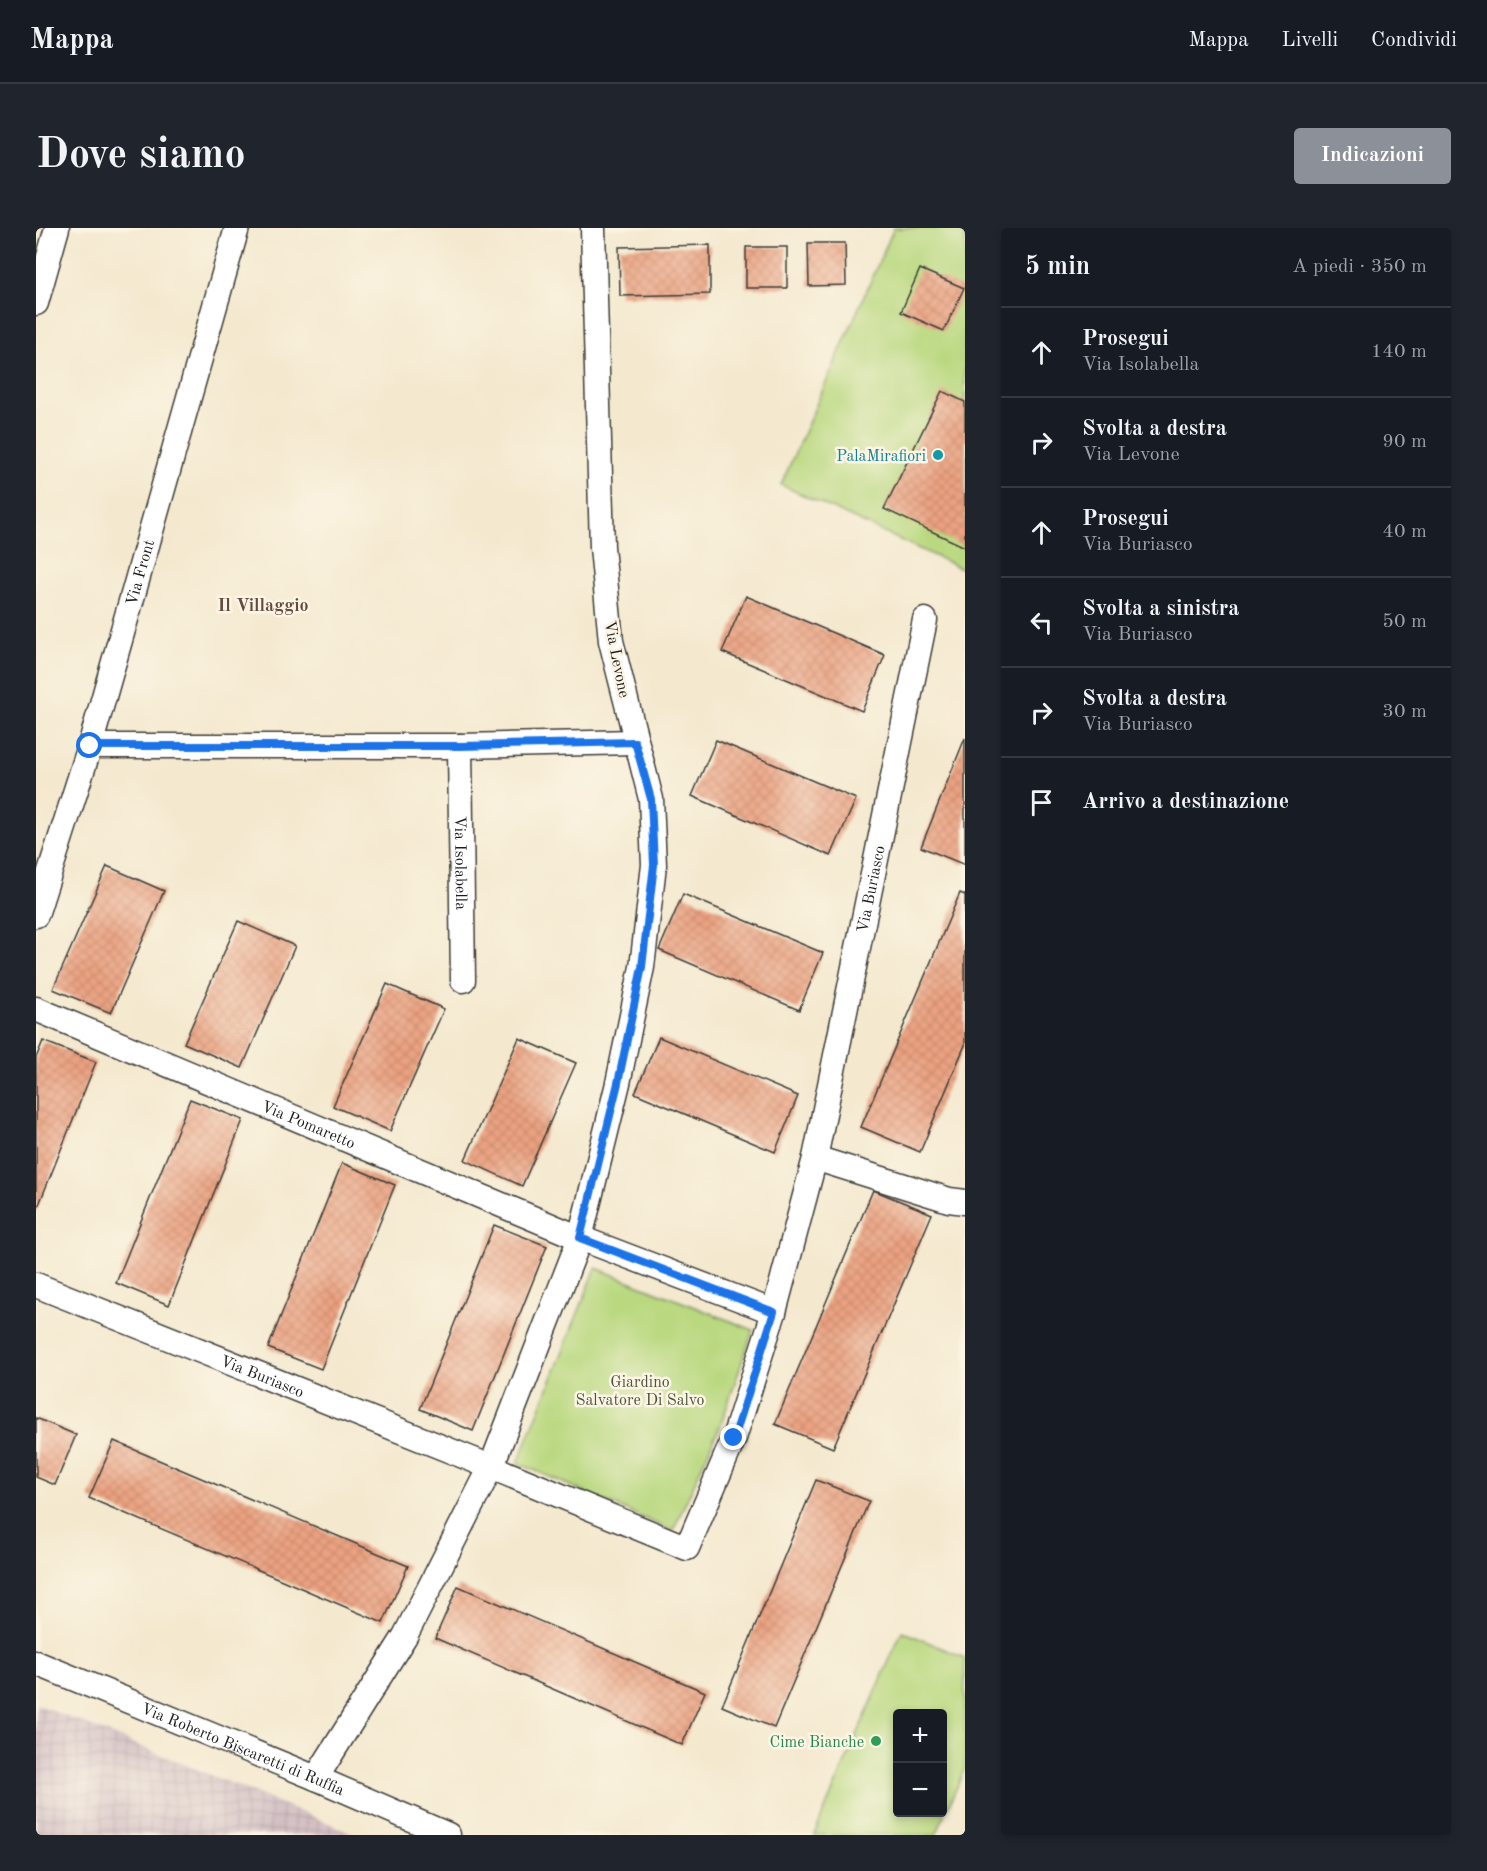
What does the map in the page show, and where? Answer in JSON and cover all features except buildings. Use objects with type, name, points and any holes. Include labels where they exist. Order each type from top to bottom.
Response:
[{"type":"street","points":[[36,303],[57,228]]},
{"type":"street","name":"Via Front","points":[[36,915],[90,746],[237,228]]},
{"type":"street","name":"Via Levone","points":[[580,1238],[618,1083],[642,967],[654,865],[651,799],[611,641],[602,547],[592,228]]},
{"type":"street","name":"Via Buriasco","points":[[36,1285],[687,1548],[734,1438],[774,1312],[815,1158],[925,620]]},
{"type":"street","points":[[90,746],[460,746],[635,742]]},
{"type":"street","name":"Via Isolabella","points":[[460,746],[463,980]]},
{"type":"street","name":"Via Pomaretto","points":[[36,1009],[580,1238]]},
{"type":"street","points":[[815,1158],[949,1200],[965,1202]]},
{"type":"street","points":[[316,1778],[405,1636],[491,1467],[580,1238],[774,1312]]},
{"type":"street","name":"Via Roberto Biscaretti di Ruffia","points":[[36,1663],[448,1835]]},
{"type":"shaded area","points":[[36,1704],[358,1835],[36,1835]]},
{"type":"green space","points":[[894,228],[965,228],[965,570],[781,485]]},
{"type":"green space","name":"Giardino Salvatore Di Salvo","points":[[596,1268],[753,1330],[722,1421],[673,1531],[518,1463]]},
{"type":"green space","name":"Cime Bianche","points":[[902,1631],[965,1658],[965,1768],[947,1810],[947,1709],[893,1709],[893,1817],[944,1817],[936,1835],[814,1835]]},
{"type":"place","name":"PalaMirafiori","points":[[938,455]]},
{"type":"place","name":"Cime Bianche","points":[[876,1741]]},
{"type":"district","name":"Il Villaggio","points":[[263,605]]},
{"type":"route","points":[[90,746],[460,746],[635,742],[651,799],[654,865],[642,967],[618,1083],[580,1238],[774,1312],[734,1438]]}]
